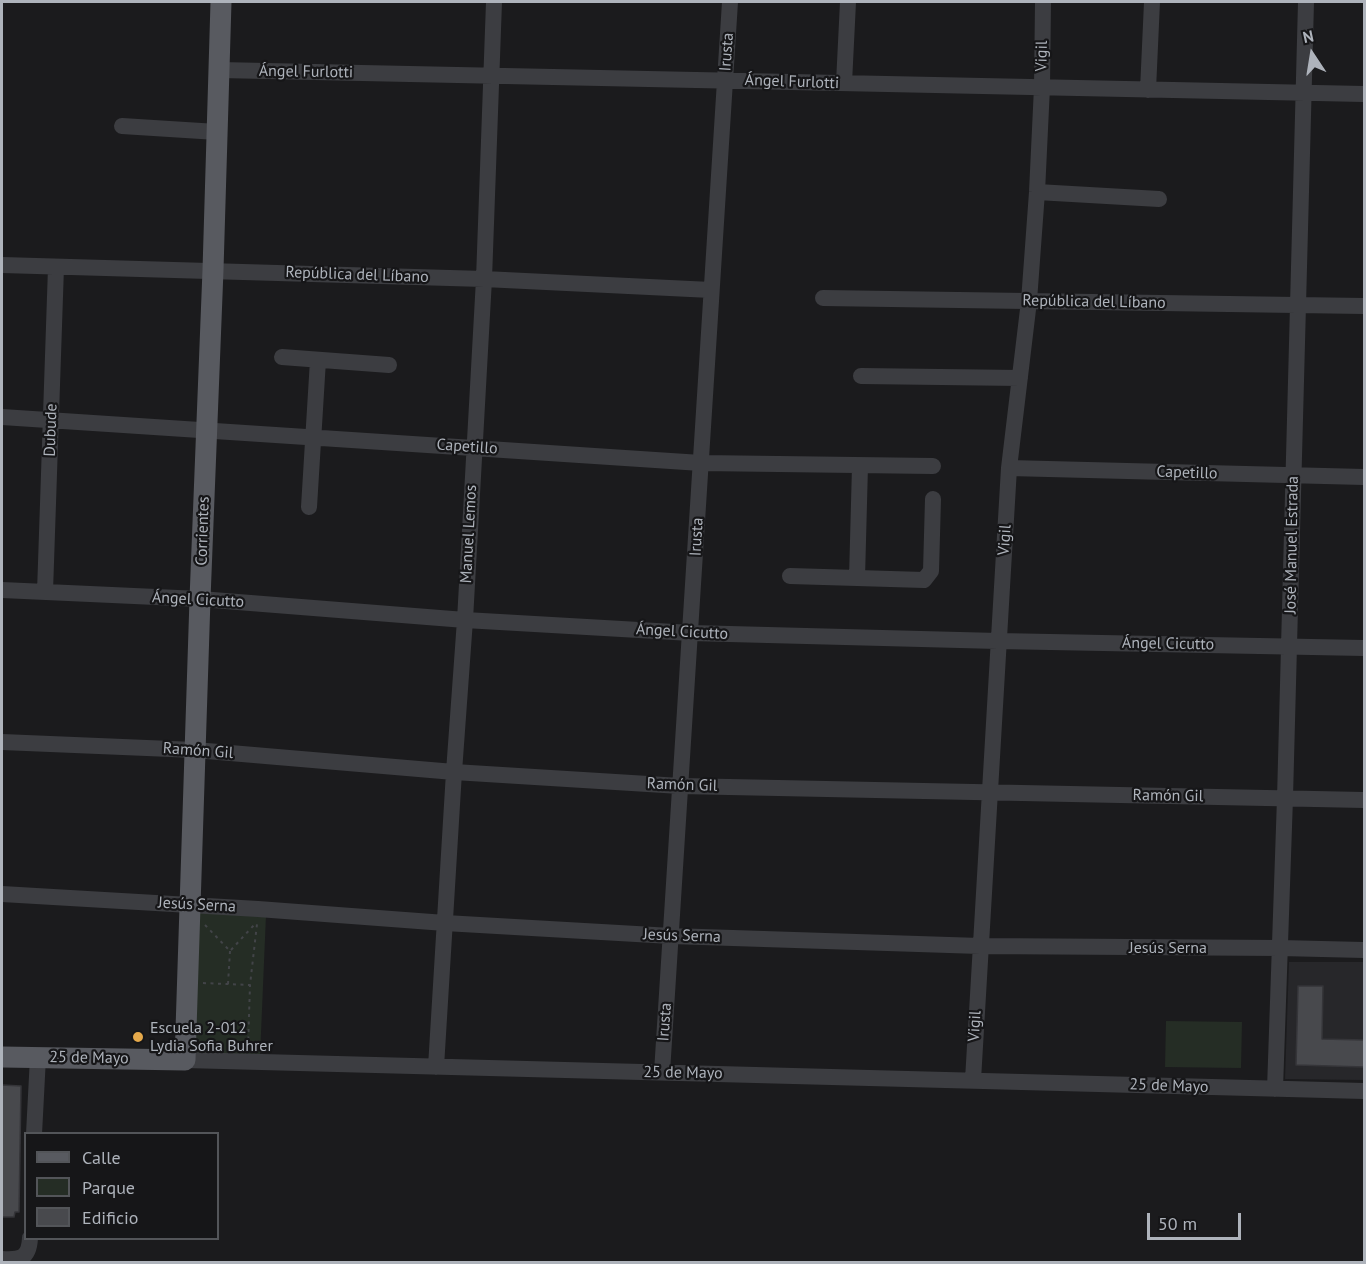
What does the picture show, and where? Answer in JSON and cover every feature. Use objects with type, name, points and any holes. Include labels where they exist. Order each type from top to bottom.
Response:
[{"type":"main road","name":"Corrientes","points":[[185,1060],[221,2]]},
{"type":"main road","name":"25 de Mayo","points":[[2,1057],[185,1060]]},
{"type":"street","name":"Manuel Lemos","points":[[436,1067],[484,279],[494,2]]},
{"type":"street","name":"Irusta","points":[[662,1072],[730,2]]},
{"type":"street","points":[[844,83],[848,2]]},
{"type":"street","name":"Vigil","points":[[973,1080],[1009,468],[1029,301],[1037,192],[1043,2]]},
{"type":"street","points":[[1148,90],[1152,2]]},
{"type":"street","name":"José Manuel Estrada","points":[[1275,1089],[1306,2]]},
{"type":"street","name":"Ángel Furlotti","points":[[219,70],[1365,94]]},
{"type":"street","points":[[122,126],[217,132]]},
{"type":"street","points":[[1037,192],[1159,199]]},
{"type":"street","name":"República del Líbano","points":[[2,265],[484,279],[711,290]]},
{"type":"street","name":"Dubude","points":[[45,592],[56,267]]},
{"type":"street","name":"República del Líbano","points":[[823,298],[1365,306]]},
{"type":"street","points":[[282,357],[389,365]]},
{"type":"street","points":[[309,507],[318,360]]},
{"type":"street","points":[[861,376],[1020,378]]},
{"type":"street","name":"Capetillo","points":[[2,417],[701,463],[933,466]]},
{"type":"street","points":[[857,578],[860,466]]},
{"type":"street","name":"Capetillo","points":[[1009,468],[1365,477]]},
{"type":"street","points":[[790,576],[924,580],[931,571],[933,499]]},
{"type":"street","name":"Ángel Cicutto","points":[[2,590],[200,599],[465,620],[691,633],[1365,648]]},
{"type":"street","name":"Ramón Gil","points":[[2,742],[195,750],[454,772],[680,786],[1365,800]]},
{"type":"street","name":"Jesús Serna","points":[[2,894],[190,911],[671,936],[980,946],[1365,950]]},
{"type":"street","points":[[34,1132],[38,1057]]},
{"type":"street","name":"25 de Mayo","points":[[185,1060],[1365,1091]]},
{"type":"street","points":[[2,1259],[15,1260],[24,1257],[30,1248],[30,1240]]},
{"type":"path","points":[[190,911],[230,951]]},
{"type":"path","points":[[228,984],[230,951],[257,921],[250,985],[248,1050]]},
{"type":"path","points":[[188,983],[250,985]]},
{"type":"shaded area","points":[[1289,962],[1364,962],[1364,1080],[1285,1079]]},
{"type":"green space","points":[[199,913],[266,915],[260,1057],[193,1054]]},
{"type":"green space","points":[[1166,1021],[1242,1022],[1241,1068],[1165,1067]]},
{"type":"building","points":[[1298,986],[1323,986],[1322,1039],[1364,1040],[1364,1067],[1296,1065]]},
{"type":"building","points":[[2,1085],[21,1086],[19,1212],[15,1212],[14,1217],[2,1217]]},
{"type":"place","name":"Escuela 2-012 Lydia Sofia Buhrer","points":[[138,1037]]}]
